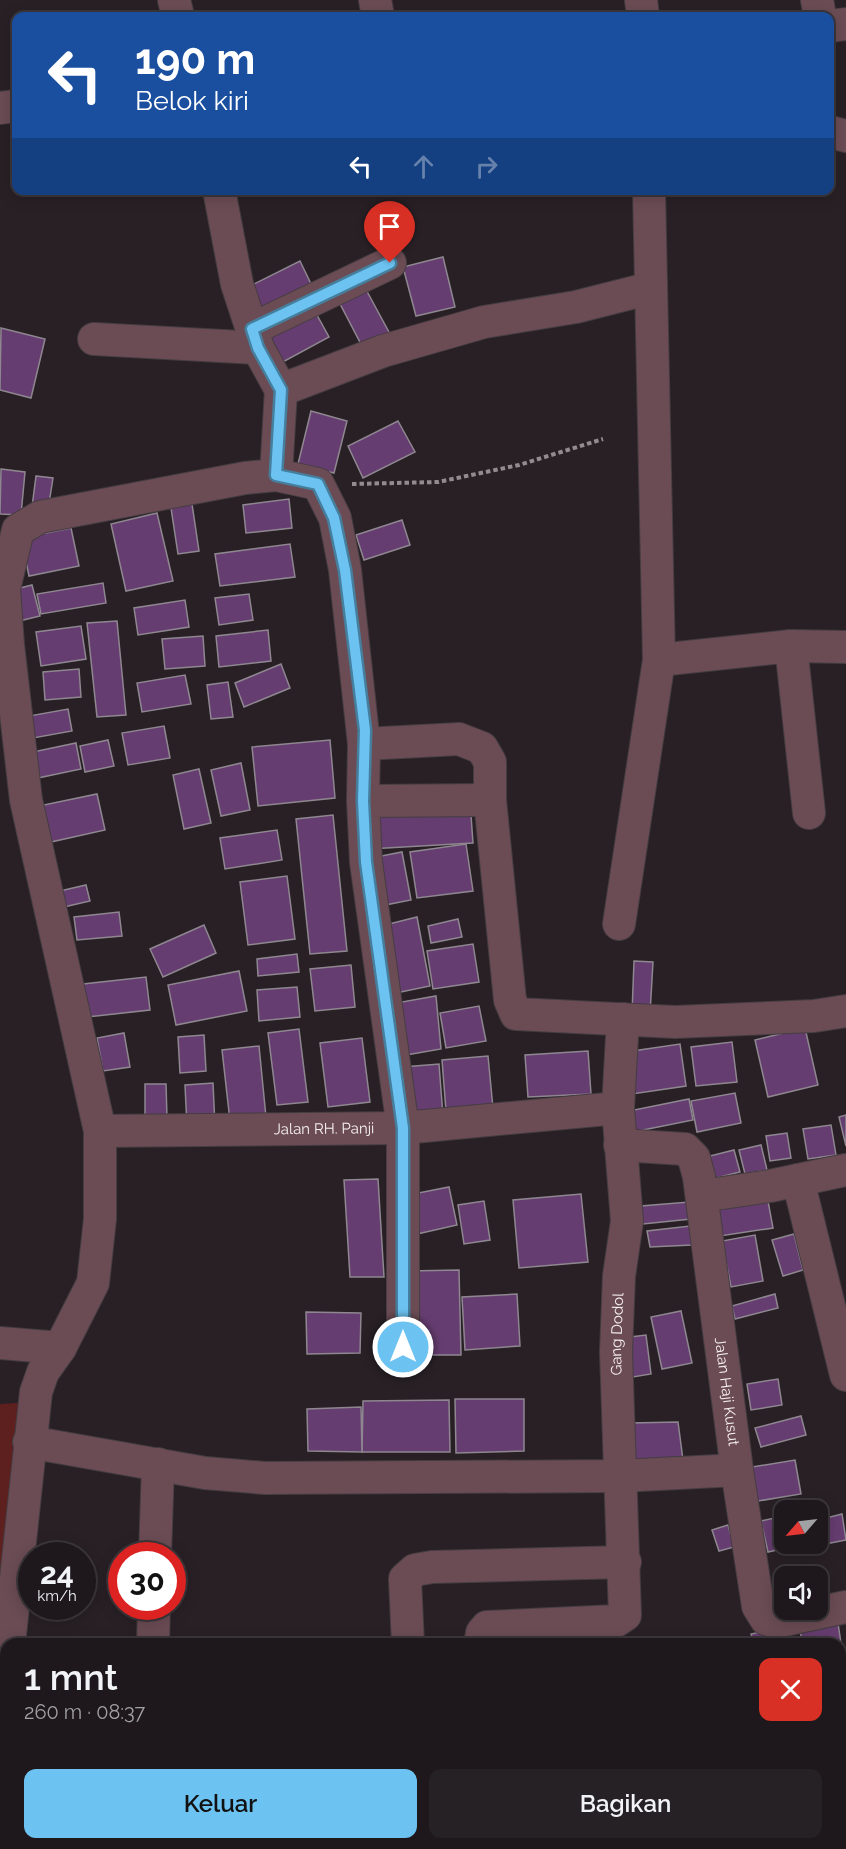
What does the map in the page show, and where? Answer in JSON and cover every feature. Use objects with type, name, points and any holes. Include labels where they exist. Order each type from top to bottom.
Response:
[{"type":"street","points":[[220,195],[237,284],[255,339],[281,390],[276,475]]},
{"type":"street","points":[[619,924],[659,660],[649,195]]},
{"type":"street","points":[[94,339],[255,339],[390,263]]},
{"type":"street","points":[[281,390],[382,351],[484,322],[576,308],[651,288]]},
{"type":"street","points":[[10,1638],[36,1392],[43,1372],[60,1348],[93,1283],[99,1219],[100,1131],[13,800],[4,589],[18,530],[40,517],[209,487],[245,478],[276,475],[318,484],[334,518],[345,570],[364,744],[363,801],[366,862],[403,1128],[403,1347]]},
{"type":"street","points":[[659,660],[791,646],[846,647]]},
{"type":"street","points":[[791,646],[809,813]]},
{"type":"street","points":[[364,744],[459,739],[482,747],[490,762],[490,800],[510,1000],[516,1014],[675,1022],[813,1016],[846,1011]]},
{"type":"street","points":[[363,801],[490,800]]},
{"type":"street","name":"Gang Dodol","points":[[481,1638],[487,1627],[616,1621],[626,1615],[616,1352],[620,1276],[627,1221],[618,1108],[623,1019]]},
{"type":"street","name":"Jalan RH. Panji","points":[[100,1131],[403,1128],[618,1108]]},
{"type":"street","name":"Jalan Haji Kusut","points":[[620,1145],[685,1149],[694,1158],[702,1196],[737,1470],[758,1606],[766,1618],[775,1622],[846,1607]]},
{"type":"street","points":[[702,1196],[846,1170]]},
{"type":"street","points":[[798,1180],[846,1375]]},
{"type":"street","points":[[0,1343],[60,1348]]},
{"type":"street","points":[[29,1442],[204,1473],[265,1478],[620,1476],[737,1470]]},
{"type":"street","points":[[155,1542],[158,1464]]},
{"type":"street","points":[[408,1638],[405,1579],[415,1570],[432,1567],[625,1562]]},
{"type":"street","points":[[153,1638],[154,1620]]},
{"type":"path","points":[[318,484],[438,482],[519,465],[603,439]]},
{"type":"shaded area","points":[[18,1403],[0,1588],[0,1404]]},
{"type":"building","points":[[443,257],[455,307],[416,316],[403,267]]},
{"type":"building","points":[[300,261],[312,286],[258,313],[246,288]]},
{"type":"building","points":[[363,284],[390,334],[363,348],[337,298]]},
{"type":"building","points":[[312,306],[329,337],[281,363],[264,331]]},
{"type":"building","points":[[1,328],[45,339],[31,398],[0,390]]},
{"type":"building","points":[[311,411],[347,421],[334,473],[298,464]]},
{"type":"building","points":[[398,421],[415,452],[363,478],[348,446]]},
{"type":"building","points":[[1,469],[25,472],[21,515],[0,514]]},
{"type":"building","points":[[36,476],[53,478],[48,510],[32,507]]},
{"type":"building","points":[[289,499],[292,528],[246,533],[243,505]]},
{"type":"building","points":[[192,504],[199,551],[178,554],[171,508]]},
{"type":"building","points":[[157,513],[173,581],[126,591],[111,524]]},
{"type":"building","points":[[402,520],[410,545],[364,560],[356,535]]},
{"type":"building","points":[[71,528],[79,566],[29,576],[21,538]]},
{"type":"building","points":[[290,544],[295,577],[220,586],[215,554]]},
{"type":"building","points":[[103,583],[106,603],[41,614],[37,594]]},
{"type":"building","points":[[32,585],[40,616],[15,622],[8,591]]},
{"type":"building","points":[[249,594],[253,620],[219,625],[215,598]]},
{"type":"building","points":[[185,600],[189,627],[138,635],[134,608]]},
{"type":"building","points":[[117,621],[126,715],[97,717],[87,623]]},
{"type":"building","points":[[81,626],[86,659],[41,666],[36,632]]},
{"type":"building","points":[[268,630],[271,661],[219,667],[216,636]]},
{"type":"building","points":[[203,636],[205,666],[165,669],[162,639]]},
{"type":"building","points":[[281,664],[290,688],[244,707],[235,683]]},
{"type":"building","points":[[79,669],[81,697],[45,700],[43,672]]},
{"type":"building","points":[[185,675],[191,704],[142,712],[137,683]]},
{"type":"building","points":[[228,682],[233,717],[211,719],[207,685]]},
{"type":"building","points":[[68,709],[72,731],[22,740],[18,718]]},
{"type":"building","points":[[164,726],[170,758],[128,765],[122,733]]},
{"type":"building","points":[[108,740],[114,766],[85,772],[80,746]]},
{"type":"building","points":[[330,740],[335,798],[258,806],[252,747]]},
{"type":"building","points":[[76,743],[81,769],[33,779],[28,753]]},
{"type":"building","points":[[241,763],[250,810],[221,816],[211,770]]},
{"type":"building","points":[[199,769],[211,823],[184,829],[173,775]]},
{"type":"building","points":[[97,794],[105,830],[42,844],[34,807]]},
{"type":"building","points":[[470,801],[473,843],[369,849],[367,808]]},
{"type":"building","points":[[333,815],[347,951],[310,954],[296,819]]},
{"type":"building","points":[[277,830],[282,860],[225,869],[220,838]]},
{"type":"building","points":[[466,844],[473,891],[417,898],[410,852]]},
{"type":"building","points":[[402,852],[411,900],[380,906],[371,858]]},
{"type":"building","points":[[287,876],[295,939],[248,945],[240,882]]},
{"type":"building","points":[[86,885],[90,901],[55,909],[51,893]]},
{"type":"building","points":[[119,912],[122,936],[77,940],[74,917]]},
{"type":"building","points":[[417,917],[430,986],[386,995],[377,927]]},
{"type":"building","points":[[458,919],[462,937],[431,943],[428,926]]},
{"type":"building","points":[[204,925],[216,953],[163,977],[150,949]]},
{"type":"building","points":[[473,944],[479,982],[433,989],[427,951]]},
{"type":"building","points":[[297,954],[299,972],[258,976],[257,959]]},
{"type":"building","points":[[634,961],[653,962],[650,1014],[632,1013]]},
{"type":"building","points":[[351,965],[355,1007],[315,1011],[310,969]]},
{"type":"building","points":[[239,971],[247,1011],[176,1025],[168,985]]},
{"type":"building","points":[[146,977],[150,1010],[78,1018],[74,985]]},
{"type":"building","points":[[297,987],[300,1017],[259,1021],[257,990]]},
{"type":"building","points":[[436,996],[441,1049],[400,1056],[396,1003]]},
{"type":"building","points":[[479,1006],[486,1041],[446,1048],[440,1013]]},
{"type":"building","points":[[805,1028],[818,1085],[768,1097],[755,1040]]},
{"type":"building","points":[[299,1029],[308,1102],[277,1105],[268,1033]]},
{"type":"building","points":[[124,1033],[130,1067],[103,1071],[97,1038]]},
{"type":"building","points":[[204,1035],[206,1071],[180,1073],[178,1037]]},
{"type":"building","points":[[362,1038],[370,1102],[328,1107],[320,1043]]},
{"type":"building","points":[[732,1042],[737,1082],[696,1086],[691,1047]]},
{"type":"building","points":[[680,1044],[686,1086],[632,1094],[626,1052]]},
{"type":"building","points":[[259,1046],[266,1117],[230,1121],[222,1050]]},
{"type":"building","points":[[588,1051],[591,1094],[528,1097],[525,1055]]},
{"type":"building","points":[[488,1056],[493,1108],[446,1111],[442,1060]]},
{"type":"building","points":[[439,1064],[443,1116],[406,1118],[403,1067]]},
{"type":"building","points":[[213,1083],[215,1126],[187,1127],[185,1085]]},
{"type":"building","points":[[145,1084],[166,1084],[167,1117],[145,1117]]},
{"type":"building","points":[[735,1093],[741,1123],[697,1132],[691,1101]]},
{"type":"building","points":[[689,1099],[693,1120],[628,1133],[624,1112]]},
{"type":"building","points":[[846,1115],[846,1146],[839,1117]]},
{"type":"building","points":[[831,1125],[836,1155],[808,1159],[803,1129]]},
{"type":"building","points":[[787,1133],[791,1158],[770,1161],[766,1136]]},
{"type":"building","points":[[761,1145],[767,1170],[745,1174],[739,1150]]},
{"type":"building","points":[[734,1150],[740,1172],[712,1179],[706,1157]]},
{"type":"building","points":[[378,1179],[384,1277],[350,1277],[344,1180]]},
{"type":"building","points":[[449,1187],[457,1225],[417,1234],[408,1195]]},
{"type":"building","points":[[581,1194],[588,1262],[519,1268],[513,1200]]},
{"type":"building","points":[[484,1201],[490,1240],[464,1244],[458,1205]]},
{"type":"building","points":[[768,1201],[773,1228],[720,1236],[715,1210]]},
{"type":"building","points":[[689,1202],[691,1219],[643,1224],[641,1206]]},
{"type":"building","points":[[690,1226],[692,1245],[650,1247],[647,1231]]},
{"type":"building","points":[[794,1234],[803,1270],[783,1276],[772,1240]]},
{"type":"building","points":[[755,1235],[763,1281],[731,1287],[722,1241]]},
{"type":"building","points":[[459,1270],[461,1355],[412,1355],[407,1271]]},
{"type":"building","points":[[517,1294],[520,1346],[465,1350],[462,1297]]},
{"type":"building","points":[[775,1294],[778,1308],[735,1319],[732,1306]]},
{"type":"building","points":[[681,1311],[692,1363],[662,1369],[651,1317]]},
{"type":"building","points":[[306,1312],[361,1313],[360,1353],[307,1354]]},
{"type":"building","points":[[646,1335],[651,1374],[627,1378],[622,1338]]},
{"type":"building","points":[[778,1379],[782,1405],[751,1410],[747,1384]]},
{"type":"building","points":[[455,1399],[524,1399],[524,1451],[456,1453]]},
{"type":"building","points":[[449,1400],[450,1452],[362,1452],[363,1401]]},
{"type":"building","points":[[361,1407],[362,1452],[308,1451],[307,1409]]},
{"type":"building","points":[[801,1416],[806,1435],[761,1447],[755,1428]]},
{"type":"building","points":[[678,1422],[683,1460],[634,1460],[630,1423]]},
{"type":"building","points":[[795,1460],[801,1494],[752,1502],[746,1468]]},
{"type":"building","points":[[842,1514],[846,1540],[828,1543],[828,1518]]},
{"type":"building","points":[[774,1518],[774,1551],[768,1552],[761,1521]]},
{"type":"building","points":[[728,1525],[734,1547],[719,1551],[712,1530]]},
{"type":"building","points":[[838,1623],[840,1638],[801,1638],[800,1629]]},
{"type":"building","points":[[788,1626],[791,1638],[752,1638],[751,1634]]},
{"type":"route","points":[[390,263],[252,329],[258,348],[281,390],[276,475],[318,484],[334,518],[350,603],[365,730],[363,801],[366,862],[403,1128],[403,1347]]}]
